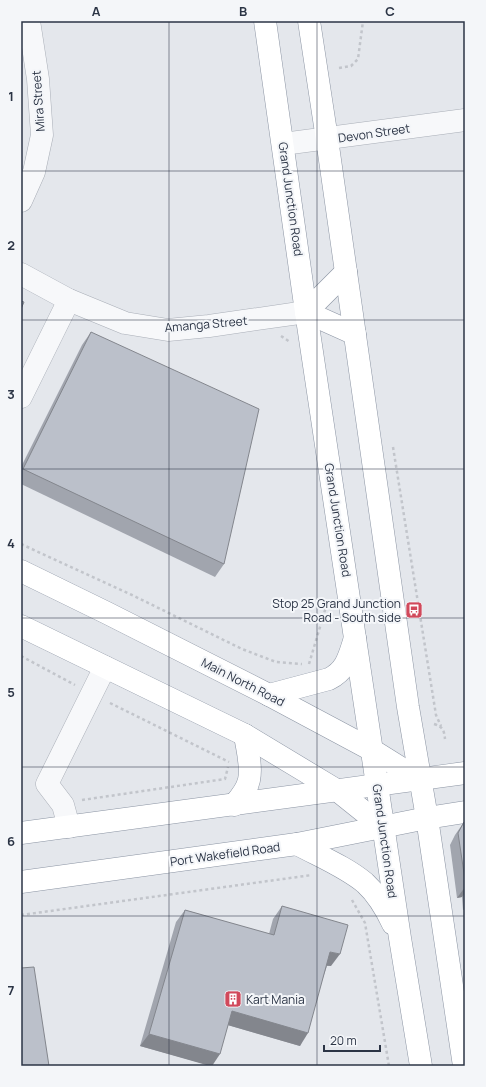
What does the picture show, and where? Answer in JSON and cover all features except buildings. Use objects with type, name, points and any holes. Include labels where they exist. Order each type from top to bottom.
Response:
[{"type":"highway","name":"Grand Junction Road","points":[[265,21],[306,312],[383,827],[421,1066]]},
{"type":"highway","points":[[309,21],[408,708],[427,818],[464,1066]]},
{"type":"highway","points":[[346,272],[306,312],[355,334]]},
{"type":"highway","name":"Main North Road","points":[[21,571],[107,612],[268,695],[372,750],[420,780]]},
{"type":"highway","points":[[21,626],[245,735],[338,791],[383,827]]},
{"type":"highway","points":[[268,695],[329,679],[336,675],[343,669],[355,637]]},
{"type":"highway","points":[[234,805],[243,794],[249,780],[245,735]]},
{"type":"highway","points":[[21,833],[465,773]]},
{"type":"highway","points":[[427,818],[465,812]]},
{"type":"highway","name":"Port Wakefield Road","points":[[21,882],[297,844],[427,818]]},
{"type":"highway","points":[[297,844],[340,867],[365,884],[384,906],[400,938]]},
{"type":"street","name":"Mira Street","points":[[21,201],[34,172],[42,135],[38,79],[29,21]]},
{"type":"street","name":"Devon Street","points":[[283,144],[465,120]]},
{"type":"street","name":"Amanga Street","points":[[21,274],[69,300],[125,323],[168,330],[209,326],[306,312]]},
{"type":"street","points":[[21,397],[69,300]]},
{"type":"street","points":[[69,827],[62,803],[46,784],[105,667]]},
{"type":"path","points":[[339,68],[351,66],[358,59],[363,21]]},
{"type":"path","points":[[280,335],[290,342],[291,349]]},
{"type":"path","points":[[392,440],[436,715],[444,730],[444,739]]},
{"type":"path","points":[[21,544],[132,595],[242,649],[276,662],[309,664],[315,666]]},
{"type":"path","points":[[309,664],[330,594]]},
{"type":"path","points":[[21,656],[91,694],[229,763],[225,779],[62,803]]},
{"type":"path","points":[[434,724],[441,726]]},
{"type":"path","points":[[21,915],[317,874]]},
{"type":"path","points":[[350,897],[365,923],[389,1066]]},
{"type":"place","name":"Stop 25 Grand Junction Road - South side","points":[[414,610]]},
{"type":"place","name":"Kart Mania","points":[[233,999]]}]
